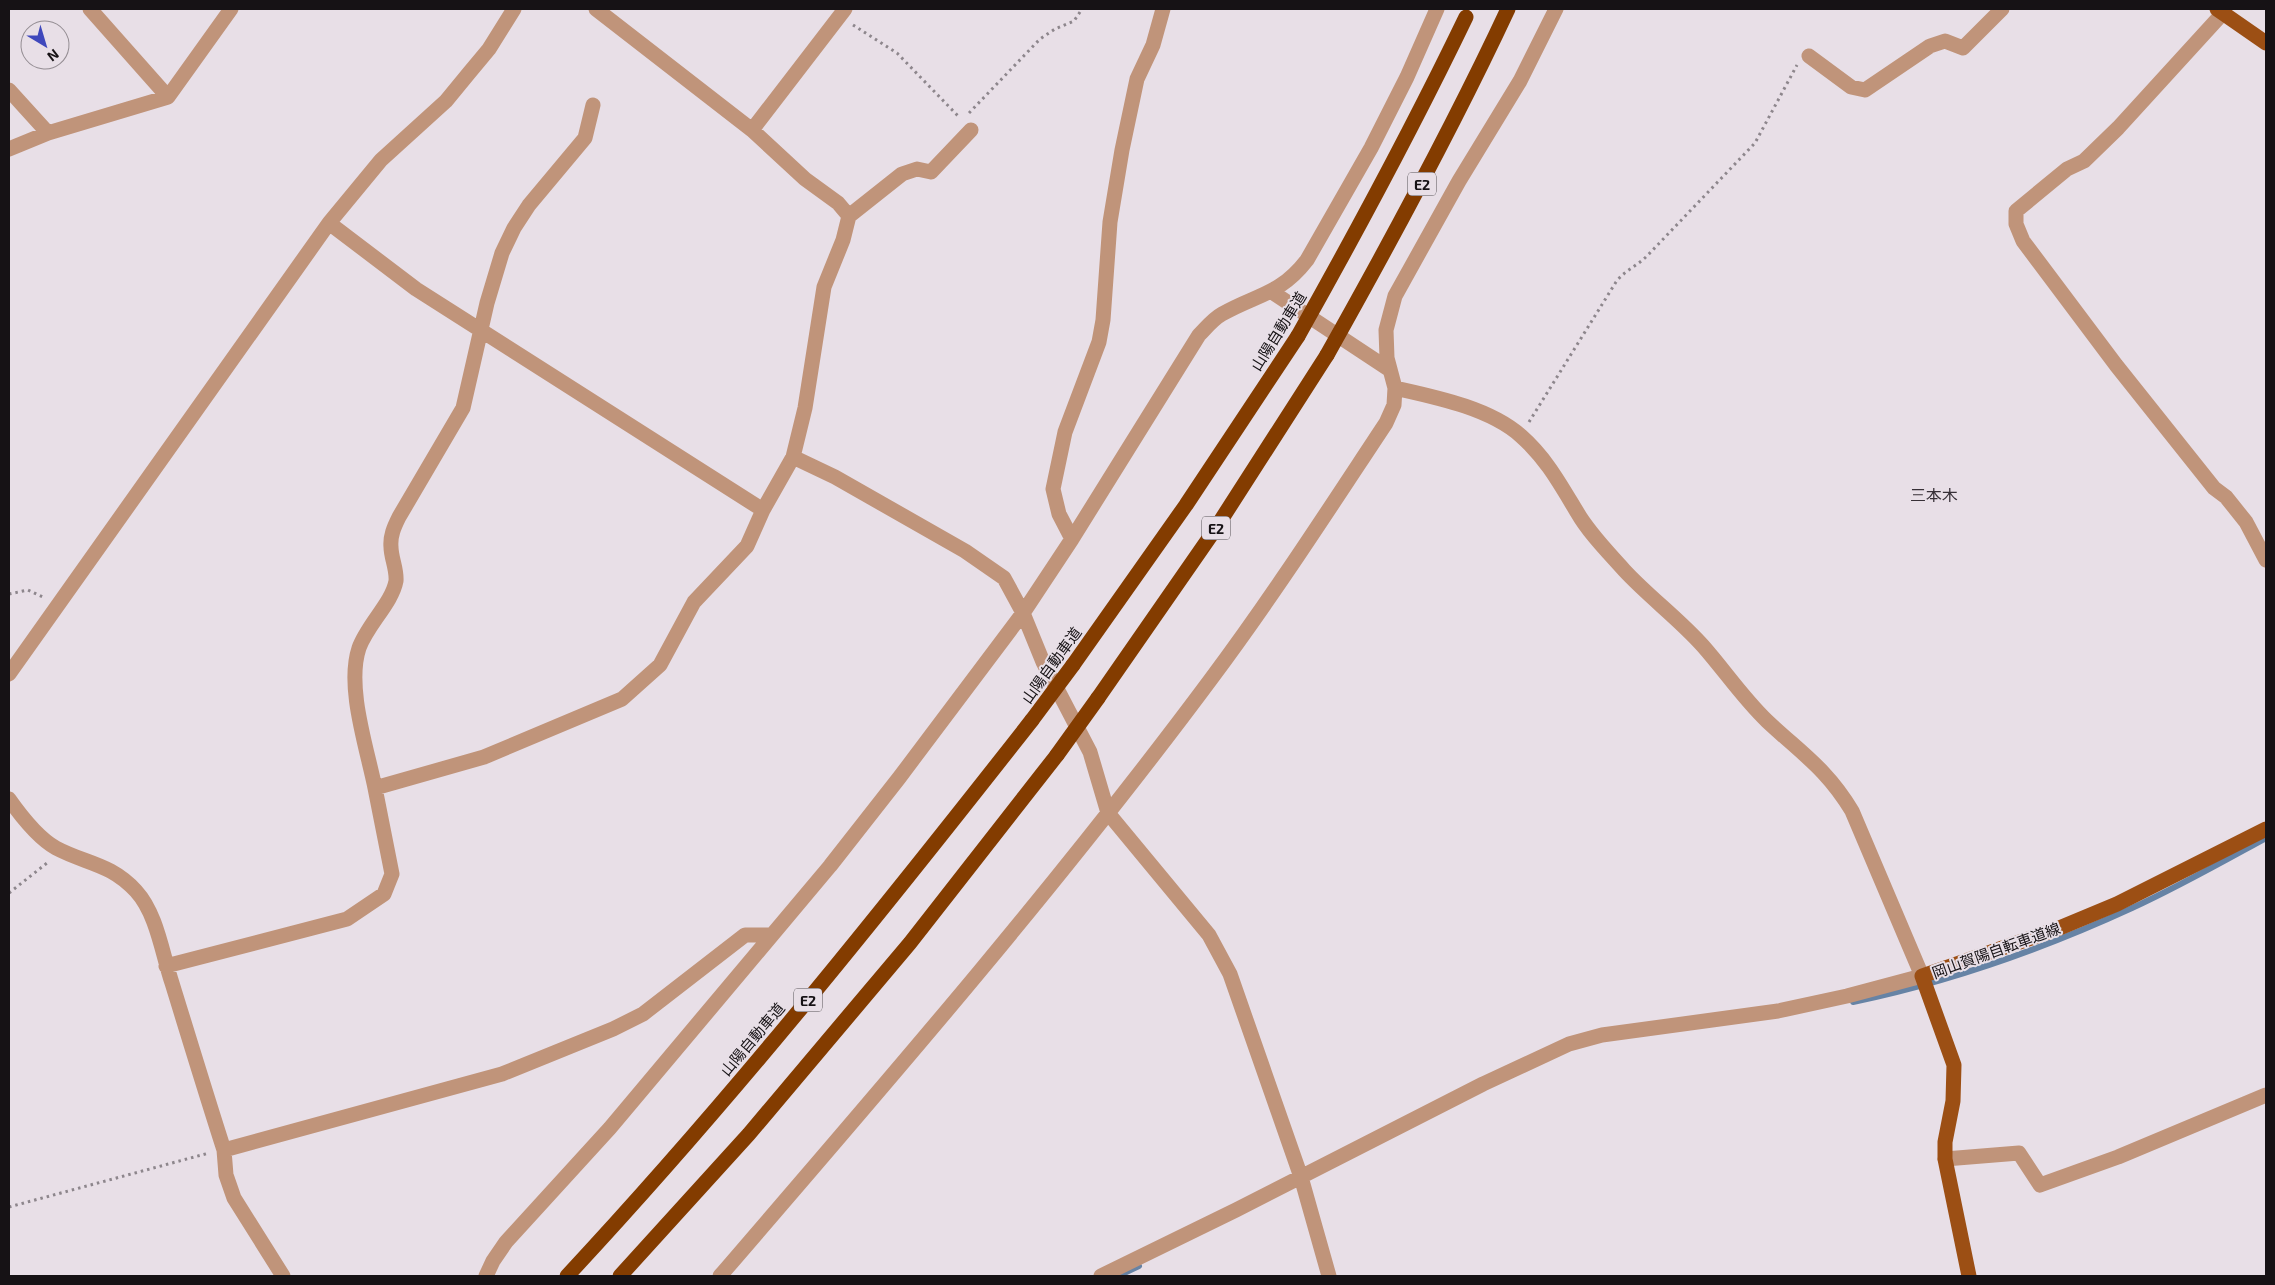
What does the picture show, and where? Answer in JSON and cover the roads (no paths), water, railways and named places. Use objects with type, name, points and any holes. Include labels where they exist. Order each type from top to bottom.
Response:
[{"type":"highway","name":"E2","points":[[620,1276],[750,1134],[898,958],[1057,755],[1098,698],[1214,531],[1327,355],[1414,199],[1453,124],[1508,9]]},
{"type":"highway","name":"山陽自動車道","points":[[570,1273],[712,1114],[873,922],[1073,665],[1186,505],[1298,336],[1377,195],[1420,112],[1468,11]]},
{"type":"main road","points":[[2220,11],[2266,43]]},
{"type":"main road","name":"岡山賀陽自転車道線","points":[[1969,1276],[1945,1159],[1945,1142],[1953,1101],[1954,1065],[1924,982],[2118,904],[2266,829]]},
{"type":"street","points":[[90,9],[168,97]]},
{"type":"street","points":[[9,149],[48,133],[168,97],[231,9]]},
{"type":"street","points":[[9,674],[329,223],[381,160],[446,100],[490,49],[514,9]]},
{"type":"street","points":[[596,9],[752,130],[805,179],[838,203],[849,216]]},
{"type":"street","points":[[1072,539],[1059,514],[1053,489],[1065,432],[1099,342],[1103,320],[1110,222],[1122,150],[1138,79],[1153,45],[1163,9]]},
{"type":"street","points":[[486,1276],[493,1261],[506,1242],[610,1128],[830,866],[894,785],[1023,613],[1072,539],[1199,336],[1220,315],[1272,292],[1293,276],[1307,260],[1371,148],[1407,77],[1437,9]]},
{"type":"street","points":[[720,1276],[947,1013],[1108,813],[1212,678],[1313,533],[1386,423],[1394,405],[1395,388],[1385,346],[1386,330],[1395,296],[1459,182],[1520,82],[1556,9]]},
{"type":"street","points":[[1810,56],[1851,87],[1865,90],[1930,46],[1945,41],[1963,48],[2002,9]]},
{"type":"street","points":[[2220,11],[2111,135],[2084,161],[2067,169],[2016,211],[2016,224],[2023,241],[2116,365],[2214,488],[2226,497],[2241,515],[2266,560]]},
{"type":"street","points":[[752,130],[842,13]]},
{"type":"street","points":[[9,90],[48,133]]},
{"type":"street","points":[[166,966],[347,919],[384,894],[392,874],[356,694],[355,672],[358,649],[366,631],[390,594],[396,581],[391,547],[392,532],[398,517],[463,408],[494,278],[502,253],[514,228],[529,205],[585,138],[593,105]]},
{"type":"street","points":[[375,788],[484,757],[622,699],[660,665],[694,602],[747,546],[763,510],[793,457],[805,408],[824,287],[843,240],[849,216],[902,174],[917,169],[931,172],[971,130]]},
{"type":"street","points":[[329,223],[416,289],[763,510]]},
{"type":"street","points":[[1272,292],[1390,370]]},
{"type":"street","points":[[1101,1276],[1302,1180],[1483,1084],[1568,1044],[1602,1036],[1778,1011],[1924,982],[1852,811],[1838,787],[1822,770],[1767,721],[1742,694],[1704,646],[1625,571],[1577,513],[1552,470],[1521,435],[1502,422],[1482,414],[1437,398],[1395,388]]},
{"type":"street","points":[[793,457],[835,477],[965,551],[1004,578],[1023,613],[1043,662],[1090,752],[1108,813],[1209,935],[1226,966],[1255,1042],[1302,1180],[1329,1276]]},
{"type":"street","points":[[9,799],[40,835],[60,850],[107,868],[124,879],[137,892],[152,920],[224,1150],[226,1175],[234,1198],[283,1276]]},
{"type":"street","points":[[224,1150],[502,1074],[614,1029],[643,1014],[745,935],[771,935]]},
{"type":"street","points":[[1945,1159],[2020,1153],[2040,1185],[2118,1157],[2266,1096]]},
{"type":"waterway","points":[[1853,1002],[1925,985],[1995,963],[2064,937],[2149,900],[2266,838]]},
{"type":"waterway","points":[[1118,1276],[1139,1266]]},
{"type":"district","name":"三本木","points":[[1934,494]]}]
